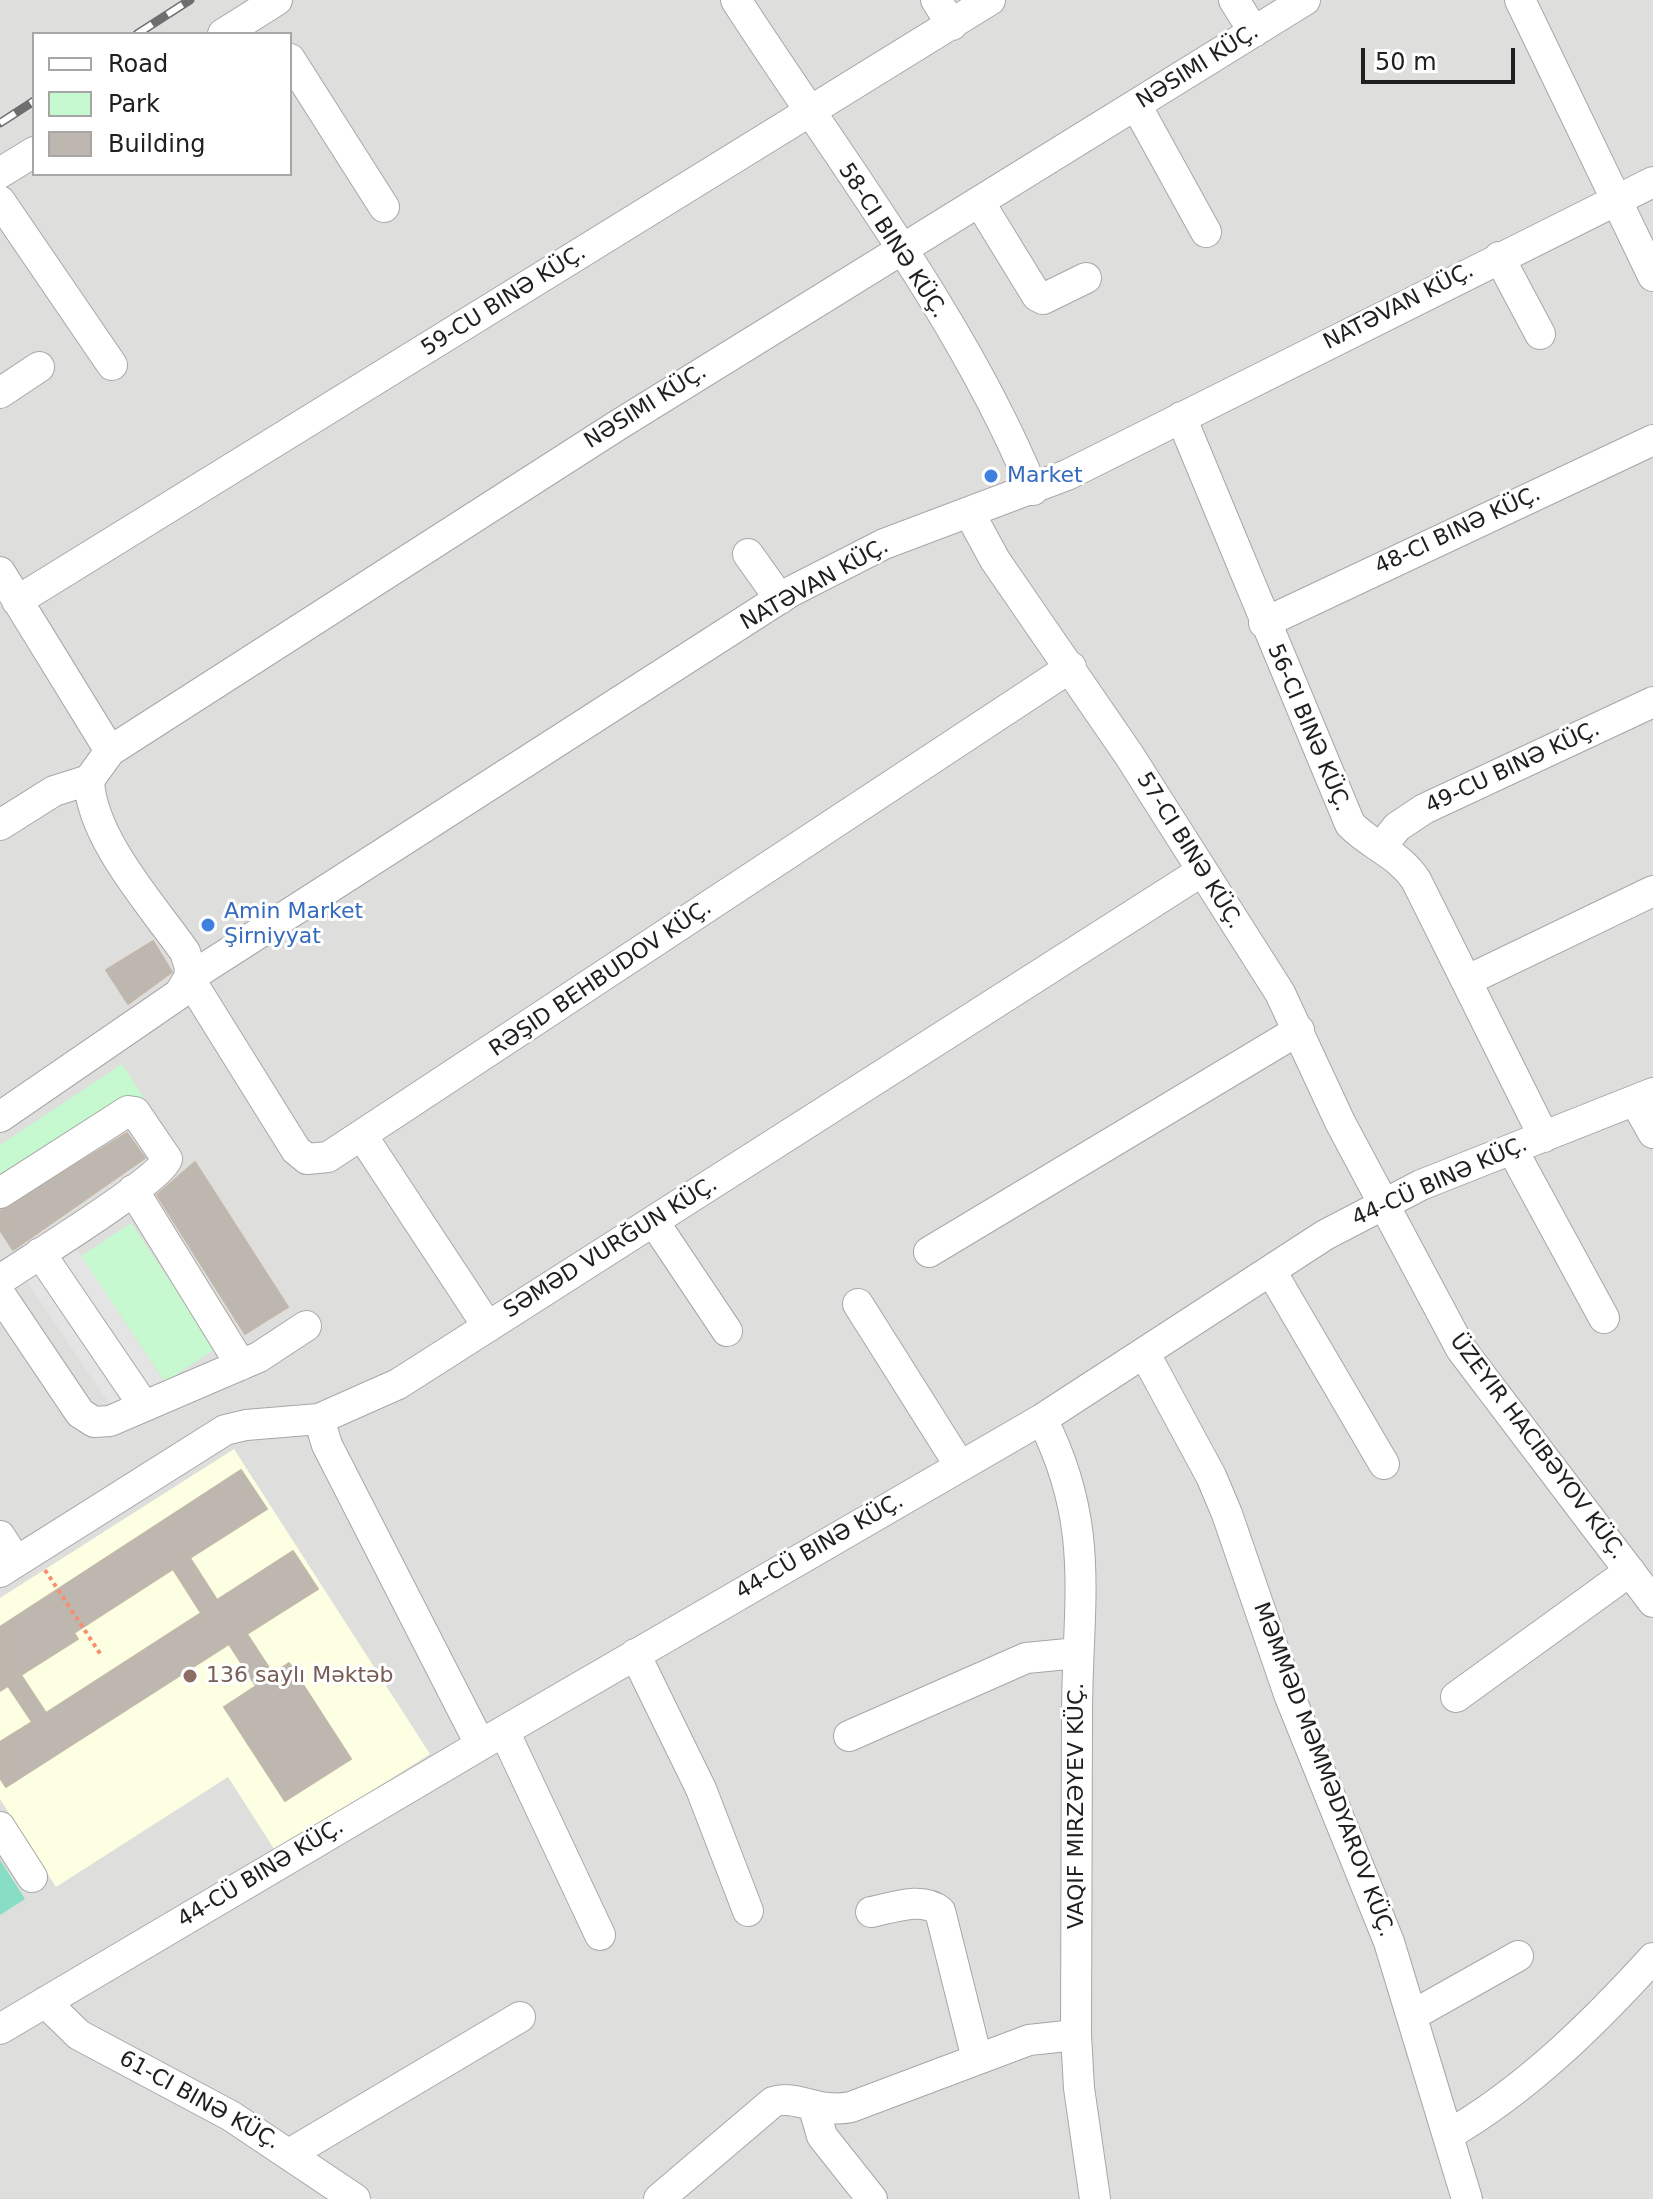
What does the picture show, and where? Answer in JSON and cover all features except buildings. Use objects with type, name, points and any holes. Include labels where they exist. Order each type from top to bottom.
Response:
[{"type":"street","name":"58-CI BINƏ KÜÇ.","points":[[736,0],[901,250],[990,397],[1033,490]]},
{"type":"street","name":"59-CU BINƏ KÜÇ.","points":[[17,601],[808,112],[944,12],[990,0]]},
{"type":"street","points":[[1234,0],[1254,32]]},
{"type":"street","name":"NƏSIMI KÜÇ.","points":[[89,780],[110,751],[618,425],[1305,0]]},
{"type":"street","points":[[1520,0],[1653,276]]},
{"type":"street","points":[[228,32],[270,15]]},
{"type":"street","points":[[292,62],[384,207]]},
{"type":"street","points":[[1136,105],[1206,232]]},
{"type":"street","points":[[0,173],[32,153]]},
{"type":"street","name":"NATƏVAN KÜÇ.","points":[[0,1117],[104,1043],[171,1001],[189,978],[780,599],[884,544],[1033,490],[1653,182]]},
{"type":"street","points":[[0,201],[112,365]]},
{"type":"street","points":[[980,203],[1037,296],[1043,299],[1086,278]]},
{"type":"street","points":[[1499,257],[1540,334]]},
{"type":"street","points":[[0,393],[39,367]]},
{"type":"street","points":[[1181,417],[1350,824],[1360,835],[1404,862],[1416,880],[1544,1137]]},
{"type":"street","name":"48-CI BINƏ KÜÇ.","points":[[1264,623],[1653,440]]},
{"type":"street","name":"57-CI BINƏ KÜÇ.","points":[[970,514],[995,560],[1071,667],[1202,871],[1299,1030],[1340,1122],[1461,1349],[1653,1602]]},
{"type":"street","points":[[748,554],[780,599]]},
{"type":"street","points":[[0,572],[110,751]]},
{"type":"street","name":"RƏŞID BEHBUDOV KÜÇ.","points":[[89,780],[90,795],[101,828],[185,952],[190,968],[189,978],[296,1150],[307,1159],[328,1157],[363,1137],[1071,667]]},
{"type":"street","name":"49-CU BINƏ KÜÇ.","points":[[1382,846],[1397,827],[1424,809],[1653,702]]},
{"type":"street","points":[[0,825],[54,791],[89,780]]},
{"type":"street","name":"SƏMƏD VURĞUN KÜÇ.","points":[[16,1561],[225,1430],[246,1425],[319,1419],[398,1384],[1202,871]]},
{"type":"street","points":[[1468,980],[1653,891]]},
{"type":"street","points":[[929,1252],[1299,1030]]},
{"type":"street","points":[[1644,1097],[1653,1133]]},
{"type":"street","name":"44-CÜ BINƏ KÜÇ.","points":[[0,2029],[635,1654],[1042,1419],[1325,1235],[1383,1203],[1644,1097]]},
{"type":"street","points":[[0,1193],[128,1111],[135,1112],[167,1159],[164,1167],[133,1190],[0,1280]]},
{"type":"street","points":[[363,1137],[488,1327]]},
{"type":"street","points":[[1512,1149],[1604,1318]]},
{"type":"street","points":[[133,1190],[241,1365]]},
{"type":"street","points":[[654,1222],[727,1331]]},
{"type":"street","points":[[40,1253],[144,1406]]},
{"type":"street","points":[[1271,1271],[1384,1464]]},
{"type":"street","points":[[0,1294],[80,1413],[94,1422],[110,1421],[241,1365],[306,1326]]},
{"type":"street","points":[[858,1304],[960,1466]]},
{"type":"street","name":"MƏMMƏD MƏMMƏDYAROV KÜÇ.","points":[[1145,1354],[1224,1505],[1290,1697],[1385,1931],[1467,2199]]},
{"type":"street","points":[[319,1419],[327,1445],[600,1935]]},
{"type":"street","name":"VAQIF MIRZƏYEV KÜÇ.","points":[[1042,1419],[1066,1472],[1078,1526],[1082,1582],[1078,1653],[1076,2035],[1079,2088],[1095,2199]]},
{"type":"street","points":[[0,1536],[16,1561]]},
{"type":"street","points":[[1456,1697],[1630,1571]]},
{"type":"street","points":[[849,1736],[1026,1658],[1078,1653]]},
{"type":"street","points":[[635,1654],[701,1789],[748,1911]]},
{"type":"street","points":[[0,1827],[32,1877]]},
{"type":"street","points":[[871,1912],[919,1903],[931,1904],[940,1911],[977,2059]]},
{"type":"street","points":[[1413,2015],[1518,1956]]},
{"type":"street","points":[[1448,2135],[1484,2114],[1559,2052],[1653,1958]]},
{"type":"street","name":"61-CI BINƏ KÜÇ.","points":[[45,2002],[79,2035],[291,2153],[355,2199]]},
{"type":"street","points":[[291,2153],[520,2017]]},
{"type":"street","points":[[659,2199],[773,2102],[792,2100],[835,2111],[1029,2040],[1076,2035]]},
{"type":"street","points":[[814,2108],[822,2136],[872,2199]]},
{"type":"path","points":[[16,1561],[101,1655]]},
{"type":"shaded area","points":[[0,0],[1653,0],[1653,2199],[0,2199]]},
{"type":"shaded area","points":[[67,1235],[172,1394],[118,1417],[18,1268]]},
{"type":"shaded area","name":"136 saylı Məktəb","points":[[234,1449],[430,1754],[276,1852],[228,1777],[56,1887],[0,1799],[0,1598]]},
{"type":"green space","points":[[122,1064],[144,1098],[123,1104],[0,1185],[0,1145]]},
{"type":"green space","points":[[131,1223],[215,1349],[165,1382],[81,1256]]},
{"type":"green space","points":[[0,1860],[25,1899],[0,1915]]},
{"type":"railway","points":[[140,32],[190,0]]},
{"type":"railway","points":[[0,123],[32,102]]},
{"type":"place","name":"Market","points":[[991,476]]},
{"type":"place","name":"Amin Market Şirniyyat","points":[[208,925]]},
{"type":"place","name":"136 saylı Məktəb","points":[[190,1676]]}]
